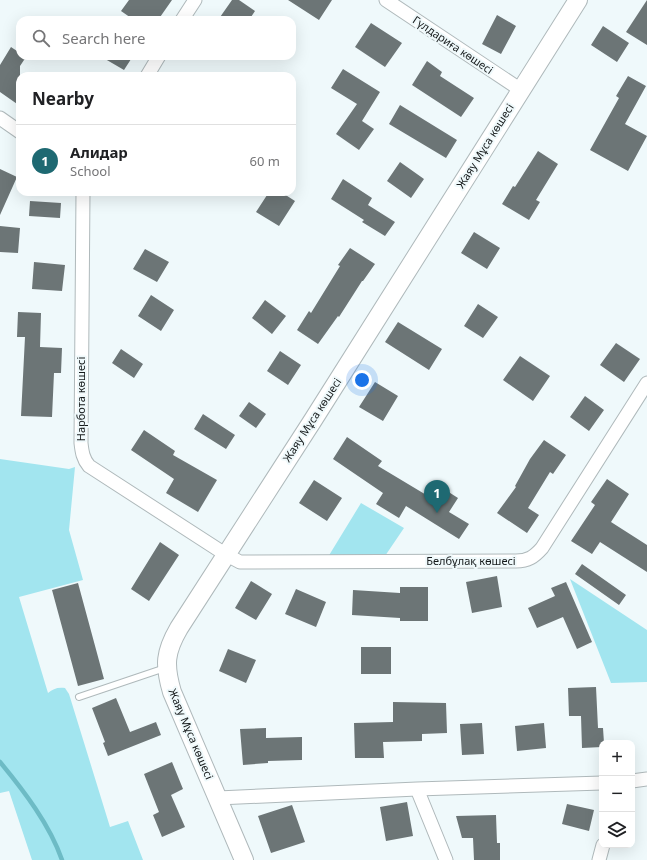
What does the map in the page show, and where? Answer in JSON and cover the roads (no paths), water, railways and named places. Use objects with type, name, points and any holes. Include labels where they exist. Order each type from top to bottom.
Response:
[{"type":"street","points":[[185,16],[195,0]]},
{"type":"street","name":"Гүлдариға көшесі","points":[[386,0],[520,90]]},
{"type":"street","name":"Жаяу Мұса көшесі","points":[[244,860],[172,692],[166,668],[169,648],[174,637],[226,554],[313,420],[578,0]]},
{"type":"street","points":[[149,72],[157,60]]},
{"type":"street","points":[[0,118],[16,129]]},
{"type":"street","name":"Нарбота көшесі","points":[[83,196],[82,454],[89,466],[226,554]]},
{"type":"street","name":"Белбұлақ көшесі","points":[[226,554],[240,562],[525,561],[531,559],[542,548],[647,382]]},
{"type":"street","points":[[635,781],[647,779]]},
{"type":"street","points":[[218,798],[417,789],[599,783]]},
{"type":"street","points":[[417,789],[446,860]]},
{"type":"street","points":[[599,860],[602,848]]},
{"type":"lane","points":[[79,697],[166,668]]},
{"type":"waterway","points":[[0,762],[36,809],[51,834],[62,860]]},
{"type":"place","name":"Алидар","points":[[437,513]]}]
